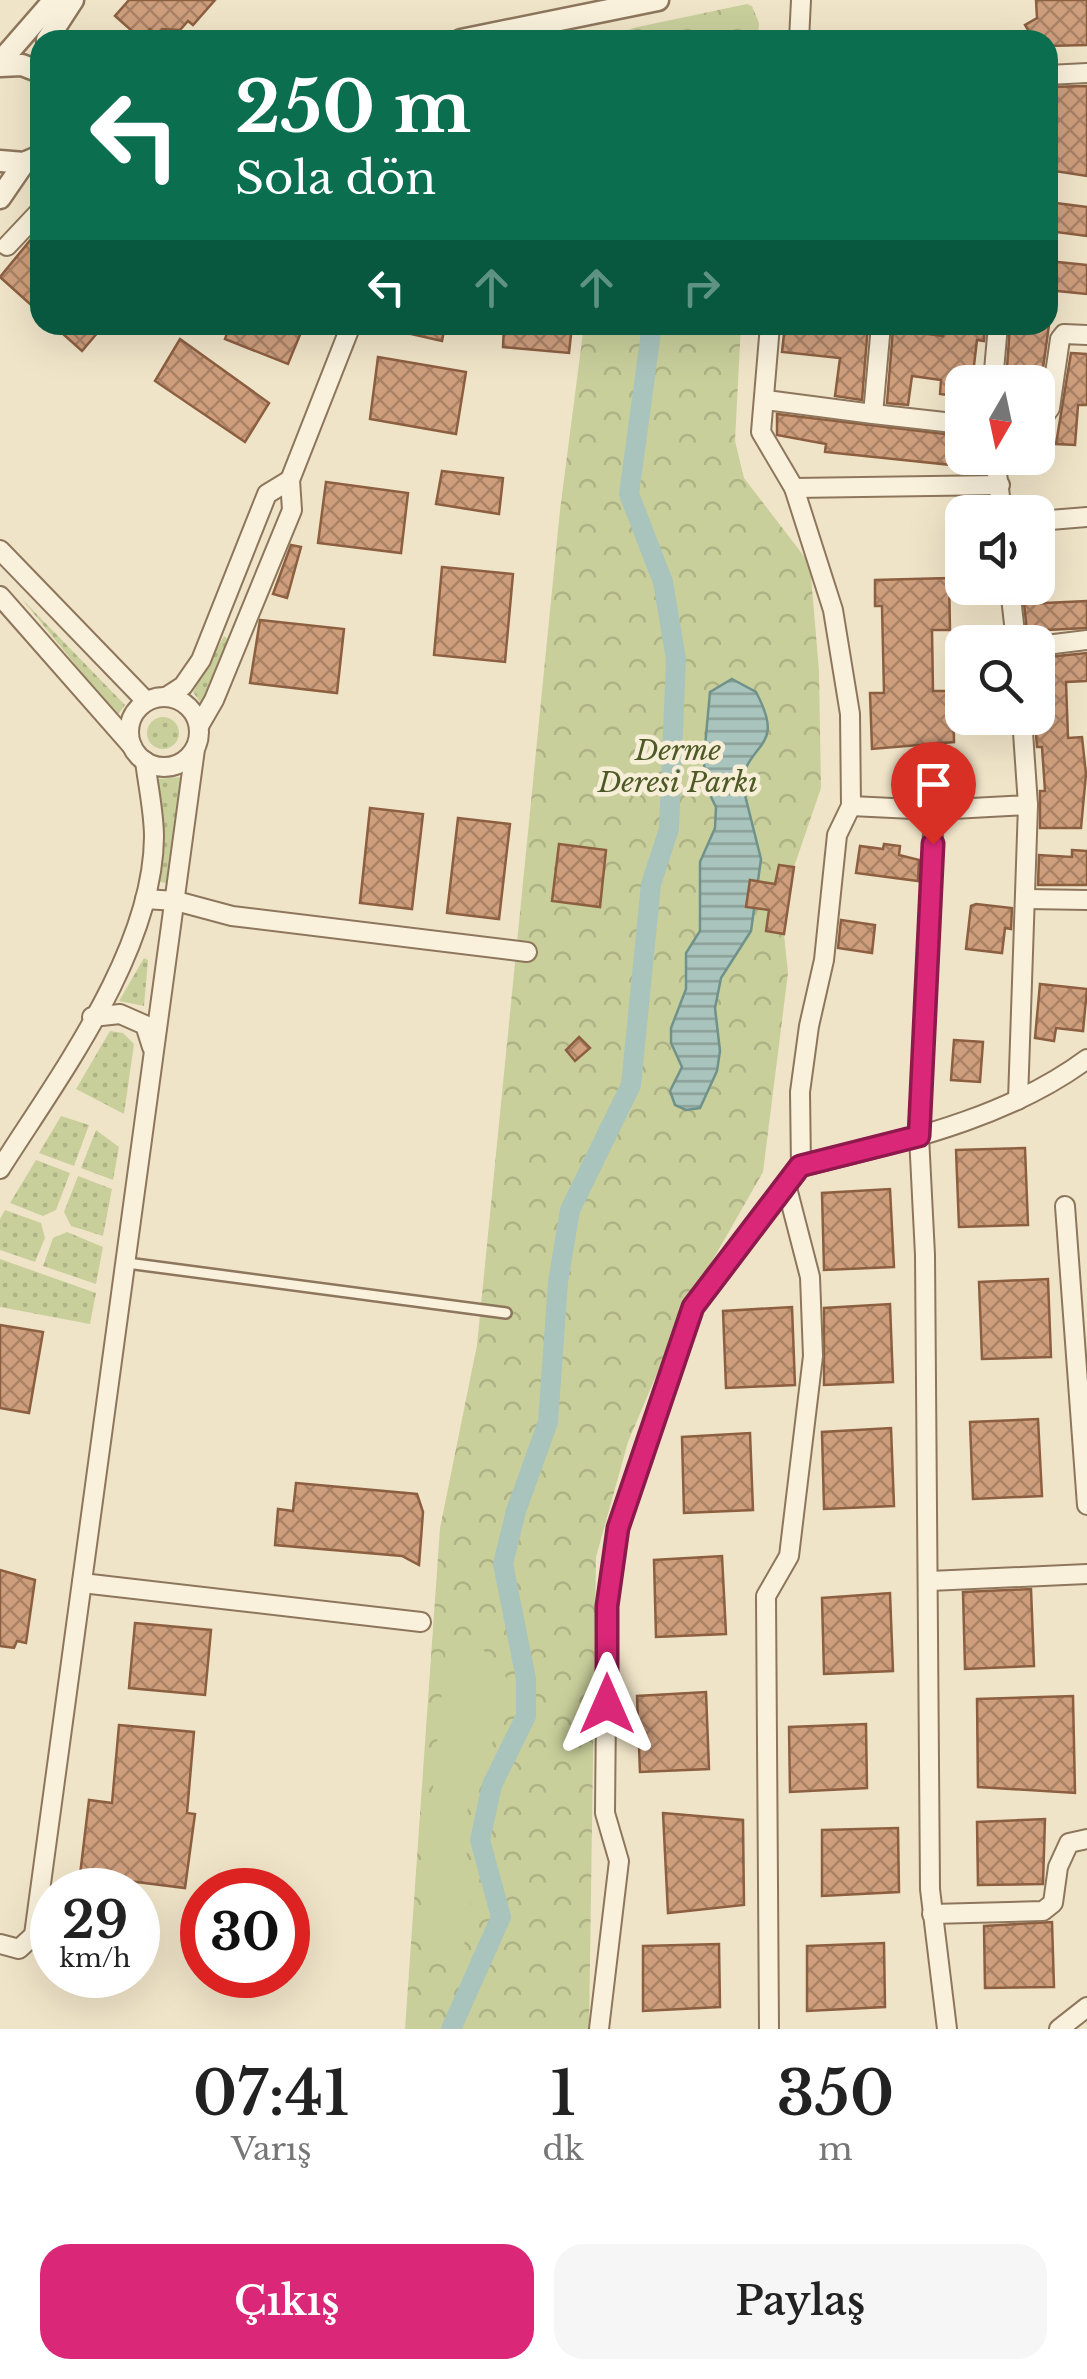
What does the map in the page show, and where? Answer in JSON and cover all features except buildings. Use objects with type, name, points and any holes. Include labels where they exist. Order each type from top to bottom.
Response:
[{"type":"street","points":[[0,64],[54,0]]},
{"type":"street","points":[[54,30],[74,0]]},
{"type":"street","points":[[502,30],[591,8],[658,0]]},
{"type":"street","points":[[800,30],[801,0]]},
{"type":"street","points":[[0,64],[30,68]]},
{"type":"street","points":[[1058,75],[1087,73]]},
{"type":"street","points":[[0,161],[30,162]]},
{"type":"street","points":[[0,198],[30,168]]},
{"type":"street","points":[[8,246],[30,222]]},
{"type":"street","points":[[1055,374],[1064,334],[1087,335]]},
{"type":"street","points":[[0,1944],[19,1949],[34,1935],[194,748],[199,726],[214,700],[292,510],[290,480],[346,335]]},
{"type":"street","points":[[598,2029],[619,1860],[605,1812],[607,1606],[618,1528],[693,1307],[800,1166],[800,1092],[808,1026],[824,960],[837,836],[850,806],[850,714],[833,610],[794,488],[761,432],[769,335]]},
{"type":"street","points":[[872,414],[880,335]]},
{"type":"street","points":[[994,365],[997,335]]},
{"type":"street","points":[[766,400],[945,422]]},
{"type":"street","points":[[999,475],[1001,495]]},
{"type":"street","points":[[132,746],[132,716],[146,702],[166,697],[183,686],[201,660],[267,494],[290,480]]},
{"type":"street","points":[[794,488],[1000,484]]},
{"type":"street","points":[[1055,520],[1087,517]]},
{"type":"street","points":[[0,550],[146,702]]},
{"type":"street","points":[[0,596],[145,761],[154,835],[145,898],[123,958],[0,1169]]},
{"type":"street","points":[[1055,644],[1087,640]]},
{"type":"street","points":[[166,697],[188,706],[199,726]]},
{"type":"street","points":[[1018,1100],[1028,900],[1023,735]]},
{"type":"street","points":[[145,761],[166,766],[178,764],[194,748]]},
{"type":"street","points":[[850,806],[934,810],[1028,805]]},
{"type":"street","points":[[934,810],[919,1136],[930,1581],[932,1914],[947,2029]]},
{"type":"street","points":[[145,898],[175,900],[232,916],[528,952]]},
{"type":"street","points":[[1028,900],[1087,900]]},
{"type":"street","points":[[92,1017],[120,1014],[144,1026],[154,1052]]},
{"type":"street","points":[[800,1166],[919,1136],[1018,1100],[1087,1060]]},
{"type":"street","points":[[769,2029],[766,1596],[789,1556],[813,1356],[810,1277],[786,1184]]},
{"type":"street","points":[[1065,1206],[1087,1505]]},
{"type":"street","points":[[930,1581],[1087,1574]]},
{"type":"street","points":[[82,1583],[421,1622]]},
{"type":"street","points":[[932,1914],[1043,1910],[1053,1903],[1063,1852],[1070,1842],[1087,1839]]},
{"type":"street","points":[[1059,2029],[1087,2007]]},
{"type":"lane","points":[[124,1263],[506,1313]]},
{"type":"green space","points":[[747,4],[752,6],[759,23],[759,30],[629,30]]},
{"type":"green space","name":"Derme Deresi Parkı","points":[[583,335],[740,335],[735,441],[744,478],[810,564],[819,671],[821,788],[794,867],[784,934],[788,973],[763,1172],[683,1312],[628,1442],[596,1557],[589,2029],[405,2029],[440,1528],[477,1345],[560,510]]},
{"type":"green space","points":[[22,599],[125,705],[117,716]]},
{"type":"green space","points":[[224,636],[229,640],[202,705],[193,692]]},
{"type":"green space","points":[[163,717],[175,721],[179,733],[175,745],[163,749],[151,745],[147,733],[151,721]]},
{"type":"green space","points":[[181,777],[167,883],[159,882],[165,835],[157,779]]},
{"type":"green space","points":[[144,958],[148,960],[144,1006],[119,1001]]},
{"type":"green space","points":[[110,1031],[123,1033],[134,1044],[124,1114],[76,1089]]},
{"type":"green space","points":[[61,1116],[89,1125],[74,1166],[39,1153]]},
{"type":"green space","points":[[96,1130],[119,1147],[113,1180],[81,1168]]},
{"type":"green space","points":[[36,1160],[70,1173],[56,1210],[43,1216],[10,1203]]},
{"type":"green space","points":[[78,1176],[112,1189],[103,1236],[71,1226],[64,1212]]},
{"type":"green space","points":[[5,1210],[41,1223],[45,1238],[35,1262],[0,1250],[0,1219]]},
{"type":"green space","points":[[67,1232],[103,1247],[96,1284],[43,1266],[53,1238]]},
{"type":"green space","points":[[0,1259],[96,1293],[90,1324],[0,1307]]},
{"type":"green space","points":[[481,1647],[511,1683],[504,1715],[468,1807],[466,1844],[471,1897],[461,1952],[426,1946],[419,1936],[446,1648]]},
{"type":"water","points":[[732,679],[756,692],[768,723],[764,741],[741,779],[761,859],[751,931],[721,978],[715,1008],[720,1051],[717,1071],[700,1108],[686,1110],[675,1105],[670,1091],[682,1067],[671,1043],[671,1028],[686,989],[686,953],[700,931],[700,862],[715,828],[716,807],[705,785],[710,692]]},
{"type":"waterway","points":[[451,2029],[501,1917],[480,1840],[492,1785],[526,1716],[526,1679],[503,1564],[516,1511],[548,1422],[558,1282],[570,1210],[631,1085],[651,884],[669,829],[676,659],[663,582],[629,494],[651,335]]},
{"type":"route","points":[[607,1704],[607,1606],[618,1528],[693,1307],[800,1166],[919,1136],[933,844]]}]
